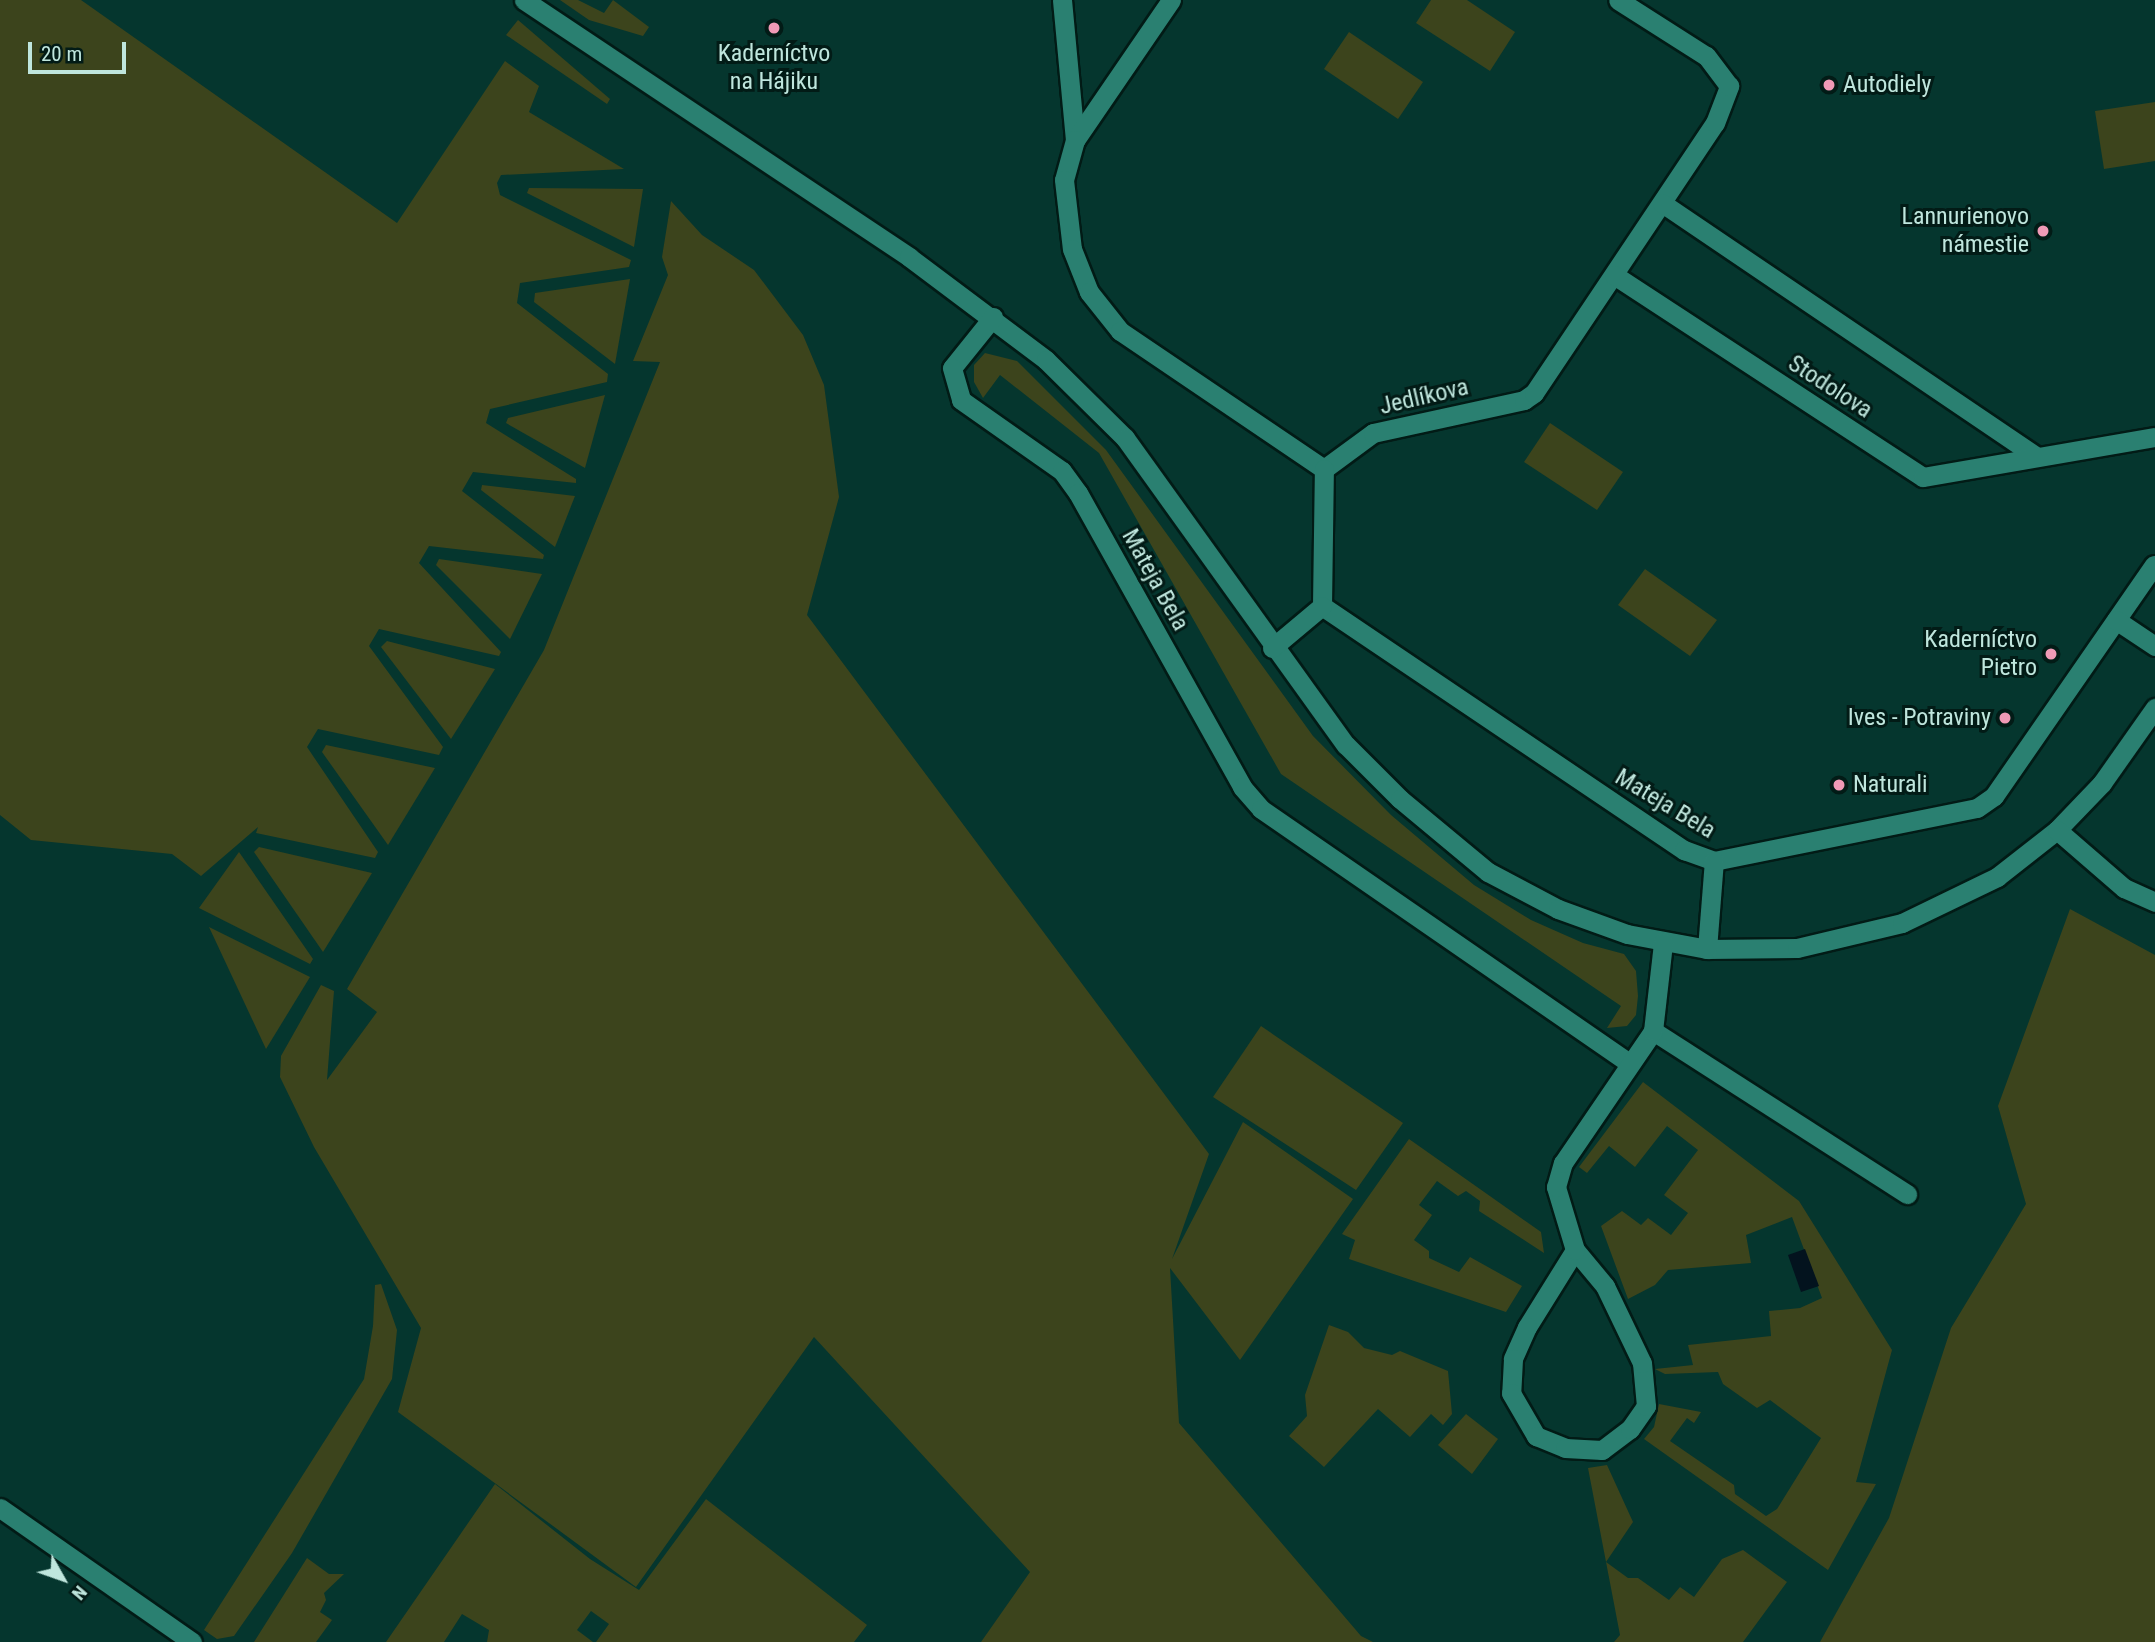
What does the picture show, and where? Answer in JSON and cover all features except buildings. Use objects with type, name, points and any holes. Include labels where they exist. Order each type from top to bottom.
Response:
[{"type":"street","points":[[524,0],[795,180],[993,317],[1046,360],[1125,438],[1272,648],[1346,745],[1399,799],[1488,872],[1587,921],[1663,943],[1707,950],[1797,948],[1902,923],[1997,877],[2057,830],[2102,783],[2155,708]]},
{"type":"street","points":[[1062,0],[1075,140]]},
{"type":"street","points":[[1171,0],[1075,140],[1064,180],[1065,214],[1072,249],[1099,308],[1121,331],[1324,469],[1322,606],[1272,648]]},
{"type":"street","name":"Jedlíkova","points":[[1324,469],[1373,433],[1524,400],[1614,275],[1715,123],[1730,86],[1706,56],[1618,0]]},
{"type":"street","points":[[1662,203],[2035,456]]},
{"type":"street","name":"Stodolova","points":[[1614,275],[1923,477],[2155,437]]},
{"type":"street","name":"Mateja Bela","points":[[993,317],[952,368],[961,400],[1062,471],[1078,493],[1242,786],[1261,809],[1629,1063]]},
{"type":"street","name":"Mateja Bela","points":[[1322,606],[1684,850],[1714,861],[1977,808],[2007,784],[2154,565]]},
{"type":"street","points":[[2116,620],[2155,646]]},
{"type":"street","points":[[2057,830],[2124,888],[2155,902]]},
{"type":"street","points":[[1707,950],[1714,861]]},
{"type":"street","points":[[1575,1250],[1527,1327],[1513,1359],[1511,1393],[1536,1436],[1565,1448],[1602,1450],[1630,1429],[1646,1406],[1642,1363],[1605,1286],[1575,1250],[1556,1186],[1563,1163],[1653,1031],[1663,943]]},
{"type":"street","points":[[1653,1031],[1907,1194]]},
{"type":"street","points":[[0,1508],[192,1642]]},
{"type":"green space","points":[[0,0],[81,0],[397,223],[505,61],[539,86],[529,112],[624,169],[501,175],[497,183],[500,195],[631,260],[629,267],[520,283],[517,303],[608,374],[607,382],[490,409],[486,423],[576,479],[576,483],[473,472],[462,491],[544,555],[543,559],[429,546],[419,563],[501,652],[499,656],[379,629],[369,646],[443,747],[439,755],[318,729],[307,747],[378,852],[375,858],[256,833],[258,827],[201,876],[172,854],[31,840],[0,815]]},
{"type":"green space","points":[[560,0],[578,0],[604,13],[613,0],[649,27],[643,36],[589,20]]},
{"type":"green space","points":[[1431,0],[1467,0],[1515,32],[1490,71],[1416,23]]},
{"type":"green space","points":[[518,20],[610,99],[607,104],[506,35]]},
{"type":"green space","points":[[1349,32],[1423,82],[1398,119],[1324,69]]},
{"type":"green space","points":[[2155,102],[2155,161],[2104,169],[2095,111]]},
{"type":"green space","points":[[529,188],[643,189],[634,247],[527,193]]},
{"type":"green space","points":[[671,201],[702,235],[754,270],[803,335],[824,385],[839,497],[807,615],[1209,1154],[1172,1259],[1243,1122],[1353,1199],[1240,1360],[1170,1268],[1179,1423],[1361,1636],[1373,1642],[981,1642],[1030,1572],[814,1337],[636,1587],[398,1412],[421,1328],[314,1147],[280,1077],[281,1056],[321,985],[334,991],[327,1080],[377,1012],[347,989],[544,650],[660,362],[633,361],[668,275],[662,257]]},
{"type":"green space","points":[[630,279],[615,364],[534,302],[535,293]]},
{"type":"green space","points":[[985,353],[1017,361],[1106,450],[1313,736],[1391,815],[1474,885],[1531,920],[1583,943],[1624,954],[1636,971],[1638,996],[1636,1015],[1627,1026],[1607,1028],[1621,1006],[1281,774],[1099,453],[1000,375],[983,398],[974,382],[974,365]]},
{"type":"green space","points":[[605,395],[585,468],[506,423],[508,418]]},
{"type":"green space","points":[[1550,423],[1623,472],[1597,510],[1524,462]]},
{"type":"green space","points":[[482,485],[575,496],[555,547],[481,490]]},
{"type":"green space","points":[[439,559],[542,574],[510,639],[436,565]]},
{"type":"green space","points":[[1645,569],[1717,620],[1690,656],[1618,605]]},
{"type":"green space","points":[[387,641],[495,669],[451,739],[381,647]]},
{"type":"green space","points":[[326,745],[435,768],[388,845],[322,752]]},
{"type":"green space","points":[[259,847],[372,873],[323,952],[254,852]]},
{"type":"green space","points":[[239,852],[313,959],[310,964],[199,908]]},
{"type":"green space","points":[[2070,909],[2155,955],[2155,1642],[1820,1642],[1889,1518],[1951,1328],[2026,1204],[1998,1106]]},
{"type":"green space","points":[[209,927],[310,977],[266,1049]]},
{"type":"green space","points":[[1261,1026],[1403,1123],[1356,1190],[1213,1097]]},
{"type":"green space","points":[[1643,1082],[1799,1201],[1892,1350],[1856,1482],[1876,1484],[1828,1570],[1644,1439],[1654,1427],[1659,1404],[1701,1412],[1694,1423],[1687,1418],[1670,1441],[1734,1485],[1735,1494],[1766,1516],[1777,1509],[1821,1438],[1770,1400],[1757,1408],[1723,1384],[1718,1372],[1665,1374],[1655,1369],[1693,1365],[1688,1345],[1771,1336],[1769,1311],[1800,1308],[1822,1298],[1792,1217],[1746,1235],[1751,1263],[1668,1270],[1655,1285],[1628,1299],[1601,1226],[1622,1211],[1641,1225],[1648,1218],[1671,1235],[1688,1213],[1664,1195],[1698,1150],[1667,1126],[1635,1167],[1609,1146],[1587,1173],[1579,1167]]},
{"type":"green space","points":[[1409,1139],[1541,1232],[1544,1253],[1479,1211],[1480,1201],[1466,1191],[1458,1196],[1437,1181],[1419,1205],[1432,1215],[1414,1240],[1429,1251],[1429,1258],[1459,1272],[1470,1257],[1522,1286],[1506,1312],[1349,1259],[1355,1240],[1342,1234]]},
{"type":"green space","points":[[381,1284],[397,1330],[392,1379],[292,1553],[234,1636],[217,1639],[204,1630],[364,1379],[373,1326],[375,1285]]},
{"type":"green space","points":[[1329,1325],[1348,1332],[1364,1348],[1392,1355],[1400,1351],[1448,1371],[1452,1414],[1443,1425],[1431,1414],[1410,1437],[1378,1409],[1324,1467],[1289,1436],[1307,1416],[1305,1395]]},
{"type":"green space","points":[[1466,1414],[1498,1439],[1472,1474],[1438,1445]]},
{"type":"green space","points":[[1607,1465],[1633,1522],[1606,1562],[1588,1468]]},
{"type":"green space","points":[[495,1484],[590,1559],[639,1590],[706,1499],[867,1625],[854,1642],[596,1642],[609,1624],[591,1611],[577,1630],[593,1642],[487,1642],[489,1630],[462,1614],[444,1642],[386,1642]]},
{"type":"green space","points":[[1743,1550],[1787,1582],[1743,1642],[1614,1642],[1620,1635],[1606,1562],[1628,1578],[1638,1578],[1669,1600],[1680,1587],[1694,1597],[1722,1559]]},
{"type":"green space","points":[[307,1558],[329,1574],[344,1574],[324,1593],[326,1600],[320,1612],[332,1620],[316,1642],[254,1642]]},
{"type":"water","points":[[1805,1249],[1819,1286],[1801,1292],[1788,1255]]},
{"type":"place","name":"Kaderníctvo na Hájiku","points":[[774,28]]},
{"type":"place","name":"Autodiely","points":[[1829,85]]},
{"type":"place","name":"Lannurienovo námestie","points":[[2043,231]]},
{"type":"place","name":"Kaderníctvo Pietro","points":[[2051,654]]},
{"type":"place","name":"Ives - Potraviny","points":[[2005,718]]},
{"type":"place","name":"Naturali","points":[[1839,785]]}]
